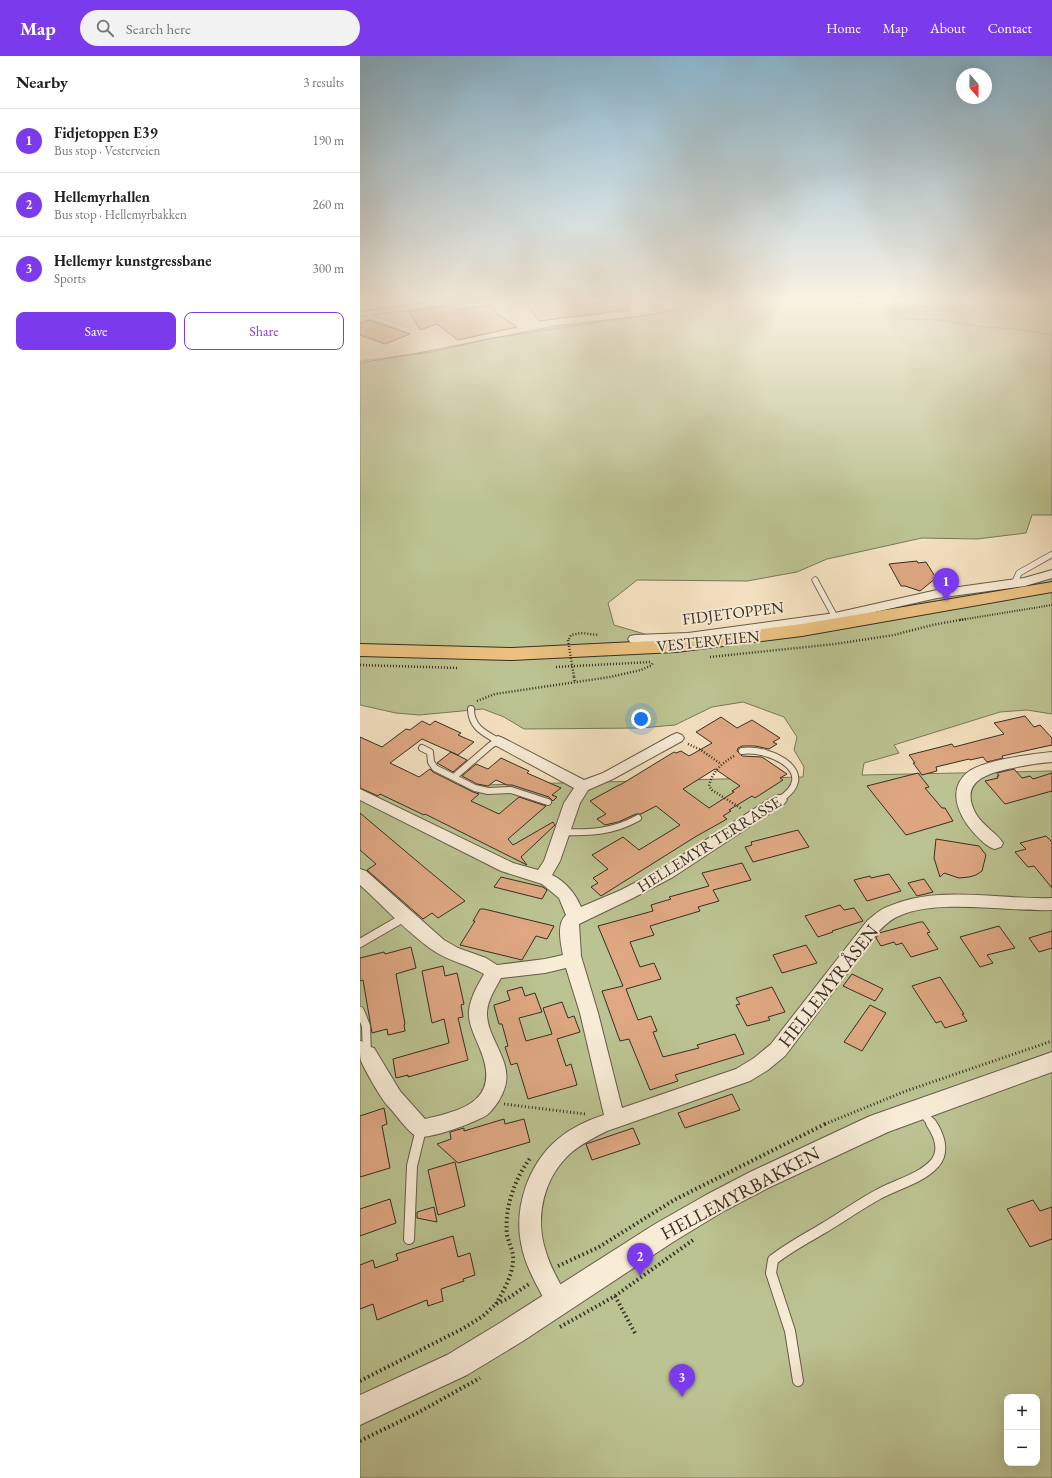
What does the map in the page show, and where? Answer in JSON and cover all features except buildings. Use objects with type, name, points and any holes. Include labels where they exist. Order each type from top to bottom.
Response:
[{"type":"highway","name":"VESTERVEIEN","points":[[360,650],[512,654],[676,646],[802,630],[1052,587]]},
{"type":"highway","name":"VESTERVEIEN","points":[[360,658],[430,661],[554,660],[678,652],[761,644],[1052,598]]},
{"type":"street","name":"FIDJETOPPEN","points":[[635,639],[688,637],[835,616],[931,595],[1014,584],[1052,574]]},
{"type":"street","points":[[542,878],[552,861],[572,803],[583,786],[608,776],[680,740]]},
{"type":"street","points":[[498,741],[583,786]]},
{"type":"street","points":[[995,843],[975,826],[968,813],[962,795],[964,788],[970,779],[984,770],[1052,757]]},
{"type":"street","points":[[360,794],[509,868],[546,879],[564,891],[573,906],[575,917],[570,921],[569,932],[573,960],[589,1012],[615,1120],[582,1133],[562,1148],[549,1164],[539,1182],[532,1205],[529,1224],[532,1244],[538,1262],[558,1302]]},
{"type":"street","name":"HELLEMYR TERRASSE","points":[[575,917],[627,894],[667,873],[779,800]]},
{"type":"street","points":[[360,875],[438,945],[457,955],[480,963],[495,972],[545,966],[573,960]]},
{"type":"street","name":"HELLEMYRÅSEN","points":[[615,1120],[719,1084],[743,1074],[761,1064],[778,1050],[873,926],[893,911],[907,906],[932,902],[1032,905],[1052,904]]},
{"type":"street","points":[[364,1050],[393,1097],[421,1129],[447,1123],[472,1114],[482,1108],[491,1099],[495,1087],[496,1072],[491,1053],[480,1028],[478,1010],[479,1002],[495,972]]},
{"type":"street","name":"HELLEMYRBAKKEN","points":[[360,1410],[457,1365],[664,1233],[721,1200],[839,1142],[920,1108],[1052,1062]]},
{"type":"lane","points":[[1014,584],[1019,573],[1051,555]]},
{"type":"lane","points":[[815,580],[835,616]]},
{"type":"lane","points":[[454,777],[491,745],[498,741],[478,729],[473,724],[470,715],[471,710]]},
{"type":"lane","points":[[422,748],[430,751],[432,765],[475,788],[488,791],[511,790],[548,802]]},
{"type":"lane","name":"HELLEMYR TERRASSE","points":[[742,751],[750,749],[767,752],[786,762],[791,768],[793,774],[793,787],[789,793],[779,800]]},
{"type":"lane","points":[[562,832],[596,832],[612,830],[625,826],[638,818]]},
{"type":"lane","points":[[360,943],[398,921],[403,914]]},
{"type":"lane","points":[[360,1011],[364,1016],[368,1033],[364,1050]]},
{"type":"lane","points":[[798,1382],[790,1331],[771,1273],[773,1260],[795,1244],[879,1194],[927,1170],[935,1163],[939,1157],[941,1146],[937,1132],[920,1108]]},
{"type":"lane","points":[[409,1240],[412,1166],[421,1129]]},
{"type":"path","points":[[568,640],[575,683]]},
{"type":"path","points":[[471,710],[478,700],[489,695],[610,677],[641,670],[652,665],[653,662]]},
{"type":"path","points":[[680,740],[701,750],[721,764]]},
{"type":"path","points":[[742,751],[721,764],[710,781],[709,786],[712,790],[754,817]]},
{"type":"path","points":[[491,1099],[498,1103],[615,1120]]},
{"type":"path","points":[[554,1331],[614,1296],[699,1236]]},
{"type":"path","points":[[614,1296],[636,1335]]},
{"type":"path","points":[[360,1441],[403,1422],[456,1393],[483,1376]]},
{"type":"green space","points":[[360,368],[1052,368],[1052,515],[1032,515],[1026,533],[977,539],[922,538],[827,559],[797,572],[747,581],[637,580],[608,603],[614,625],[648,635],[726,631],[797,621],[1052,578],[1052,714],[1027,710],[1000,712],[894,745],[899,753],[864,763],[862,775],[1052,771],[1052,1478],[360,1478],[360,788],[803,777],[804,767],[794,750],[797,737],[784,717],[743,702],[712,707],[675,725],[641,728],[524,729],[504,717],[483,709],[419,715],[396,713],[360,705]]},
{"type":"place","name":"Fidjetoppen E39","points":[[946,601]]},
{"type":"place","name":"Hellemyrhallen","points":[[640,1276]]},
{"type":"place","name":"Hellemyr kunstgressbane","points":[[682,1397]]}]
